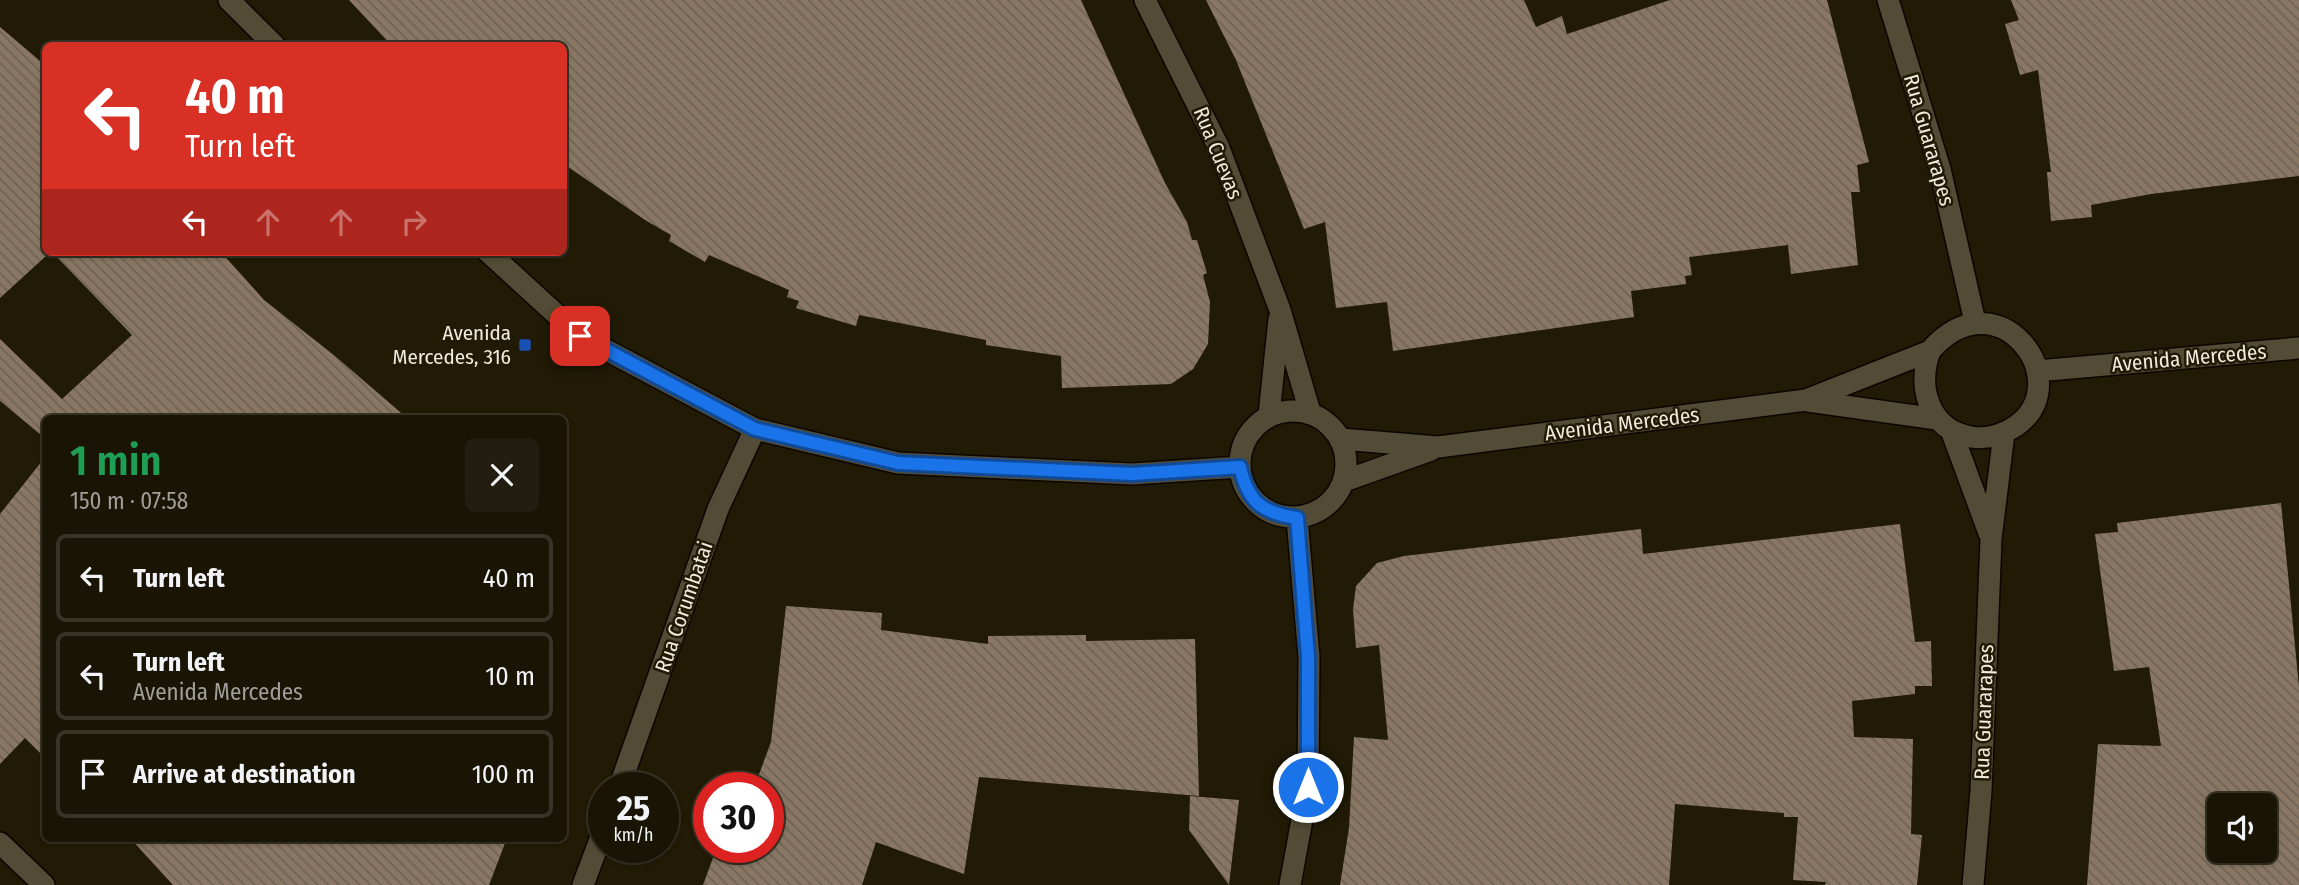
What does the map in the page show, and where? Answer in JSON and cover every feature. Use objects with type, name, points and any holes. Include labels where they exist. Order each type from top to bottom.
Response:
[{"type":"street","points":[[229,0],[271,42]]},
{"type":"street","name":"Rua Cuevas","points":[[1145,0],[1219,148],[1280,310],[1310,412]]},
{"type":"street","name":"Rua Guararapes","points":[[1888,0],[1940,169],[1975,322]]},
{"type":"street","points":[[492,256],[580,336],[755,429],[898,463],[1132,474],[1240,467]]},
{"type":"street","name":"Rua Cuevas","points":[[1269,415],[1280,310]]},
{"type":"street","points":[[1975,322],[1992,323],[2009,330],[2027,347],[2037,371],[2038,390],[2031,408],[2020,423],[2004,433],[1986,438],[1968,437],[1944,425],[1927,403],[1923,385],[1924,368],[1930,351],[1942,337],[1957,327],[1975,322]]},
{"type":"street","name":"Avenida Mercedes","points":[[2037,371],[2299,348]]},
{"type":"street","name":"Avenida Mercedes","points":[[1341,439],[1438,447],[1806,400],[1930,351]]},
{"type":"street","name":"Avenida Mercedes","points":[[1806,400],[1944,425]]},
{"type":"street","points":[[1289,410],[1310,412],[1328,422],[1341,439],[1348,459],[1344,481],[1335,499],[1318,512],[1297,518],[1277,515],[1258,505],[1245,488],[1240,467],[1242,447],[1252,428],[1269,415],[1289,410]]},
{"type":"street","name":"Rua Guararapes","points":[[1944,425],[1992,539]]},
{"type":"street","name":"Rua Corumbatai","points":[[625,772],[718,509],[755,429]]},
{"type":"street","name":"Rua Guararapes","points":[[1973,885],[1981,778],[1992,539],[2004,433]]},
{"type":"street","name":"Avenida Mercedes","points":[[1344,481],[1438,447]]},
{"type":"street","points":[[1290,885],[1308,787],[1308,657],[1297,518]]},
{"type":"street","points":[[0,843],[44,885]]},
{"type":"street","points":[[583,885],[591,863]]},
{"type":"building","points":[[349,0],[1081,0],[1165,183],[1187,222],[1192,240],[1197,240],[1207,273],[1203,275],[1210,302],[1208,344],[1193,369],[1171,384],[1062,388],[1061,356],[986,345],[986,340],[859,315],[856,326],[796,308],[799,301],[787,297],[789,290],[709,255],[705,262],[669,241],[671,235],[567,166],[567,42],[388,42]]},
{"type":"building","points":[[1206,0],[1524,0],[1536,27],[1562,16],[1567,34],[1670,0],[1827,0],[1869,162],[1857,165],[1860,192],[1851,192],[1858,265],[1791,274],[1788,245],[1689,257],[1692,275],[1685,276],[1686,284],[1631,291],[1634,317],[1393,351],[1387,302],[1336,308],[1325,222],[1304,229],[1236,60]]},
{"type":"building","points":[[2011,0],[2299,0],[2299,176],[2151,194],[2091,205],[2092,217],[2051,221],[2047,172],[2051,172],[2038,70],[2020,75],[2005,24],[2019,20]]},
{"type":"building","points":[[0,27],[42,63],[42,256],[46,256],[0,298]]},
{"type":"building","points":[[56,256],[225,256],[264,300],[404,415],[42,415],[42,436],[0,401],[0,339],[62,399],[132,335]]},
{"type":"building","points":[[42,461],[42,755],[25,738],[0,764],[0,514]]},
{"type":"building","points":[[2281,503],[2299,687],[2299,885],[2087,885],[2098,744],[2161,746],[2149,667],[2114,671],[2095,534],[2118,532],[2117,523]]},
{"type":"building","points":[[1900,524],[1915,642],[1931,641],[1932,686],[1915,686],[1915,694],[1852,701],[1854,737],[1913,739],[1911,834],[1922,835],[1917,885],[1825,885],[1826,882],[1793,880],[1798,817],[1784,817],[1784,813],[1675,804],[1669,885],[1340,885],[1349,828],[1354,737],[1388,740],[1379,645],[1356,648],[1353,609],[1356,586],[1377,563],[1404,556],[1641,529],[1643,554]]},
{"type":"building","points":[[786,606],[882,613],[881,630],[988,644],[988,636],[1086,635],[1086,641],[1195,639],[1199,796],[979,777],[964,874],[876,842],[862,885],[703,885],[711,863],[784,863],[784,772],[760,772],[771,742]]},
{"type":"building","points":[[1190,796],[1239,800],[1229,885],[1189,830]]},
{"type":"building","points":[[134,842],[505,842],[489,885],[173,885]]},
{"type":"place","name":"Avenida Mercedes, 316","points":[[525,345]]},
{"type":"route","points":[[580,336],[755,429],[898,463],[1132,474],[1240,467],[1245,488],[1258,505],[1277,515],[1297,518],[1308,657],[1308,787]]}]
